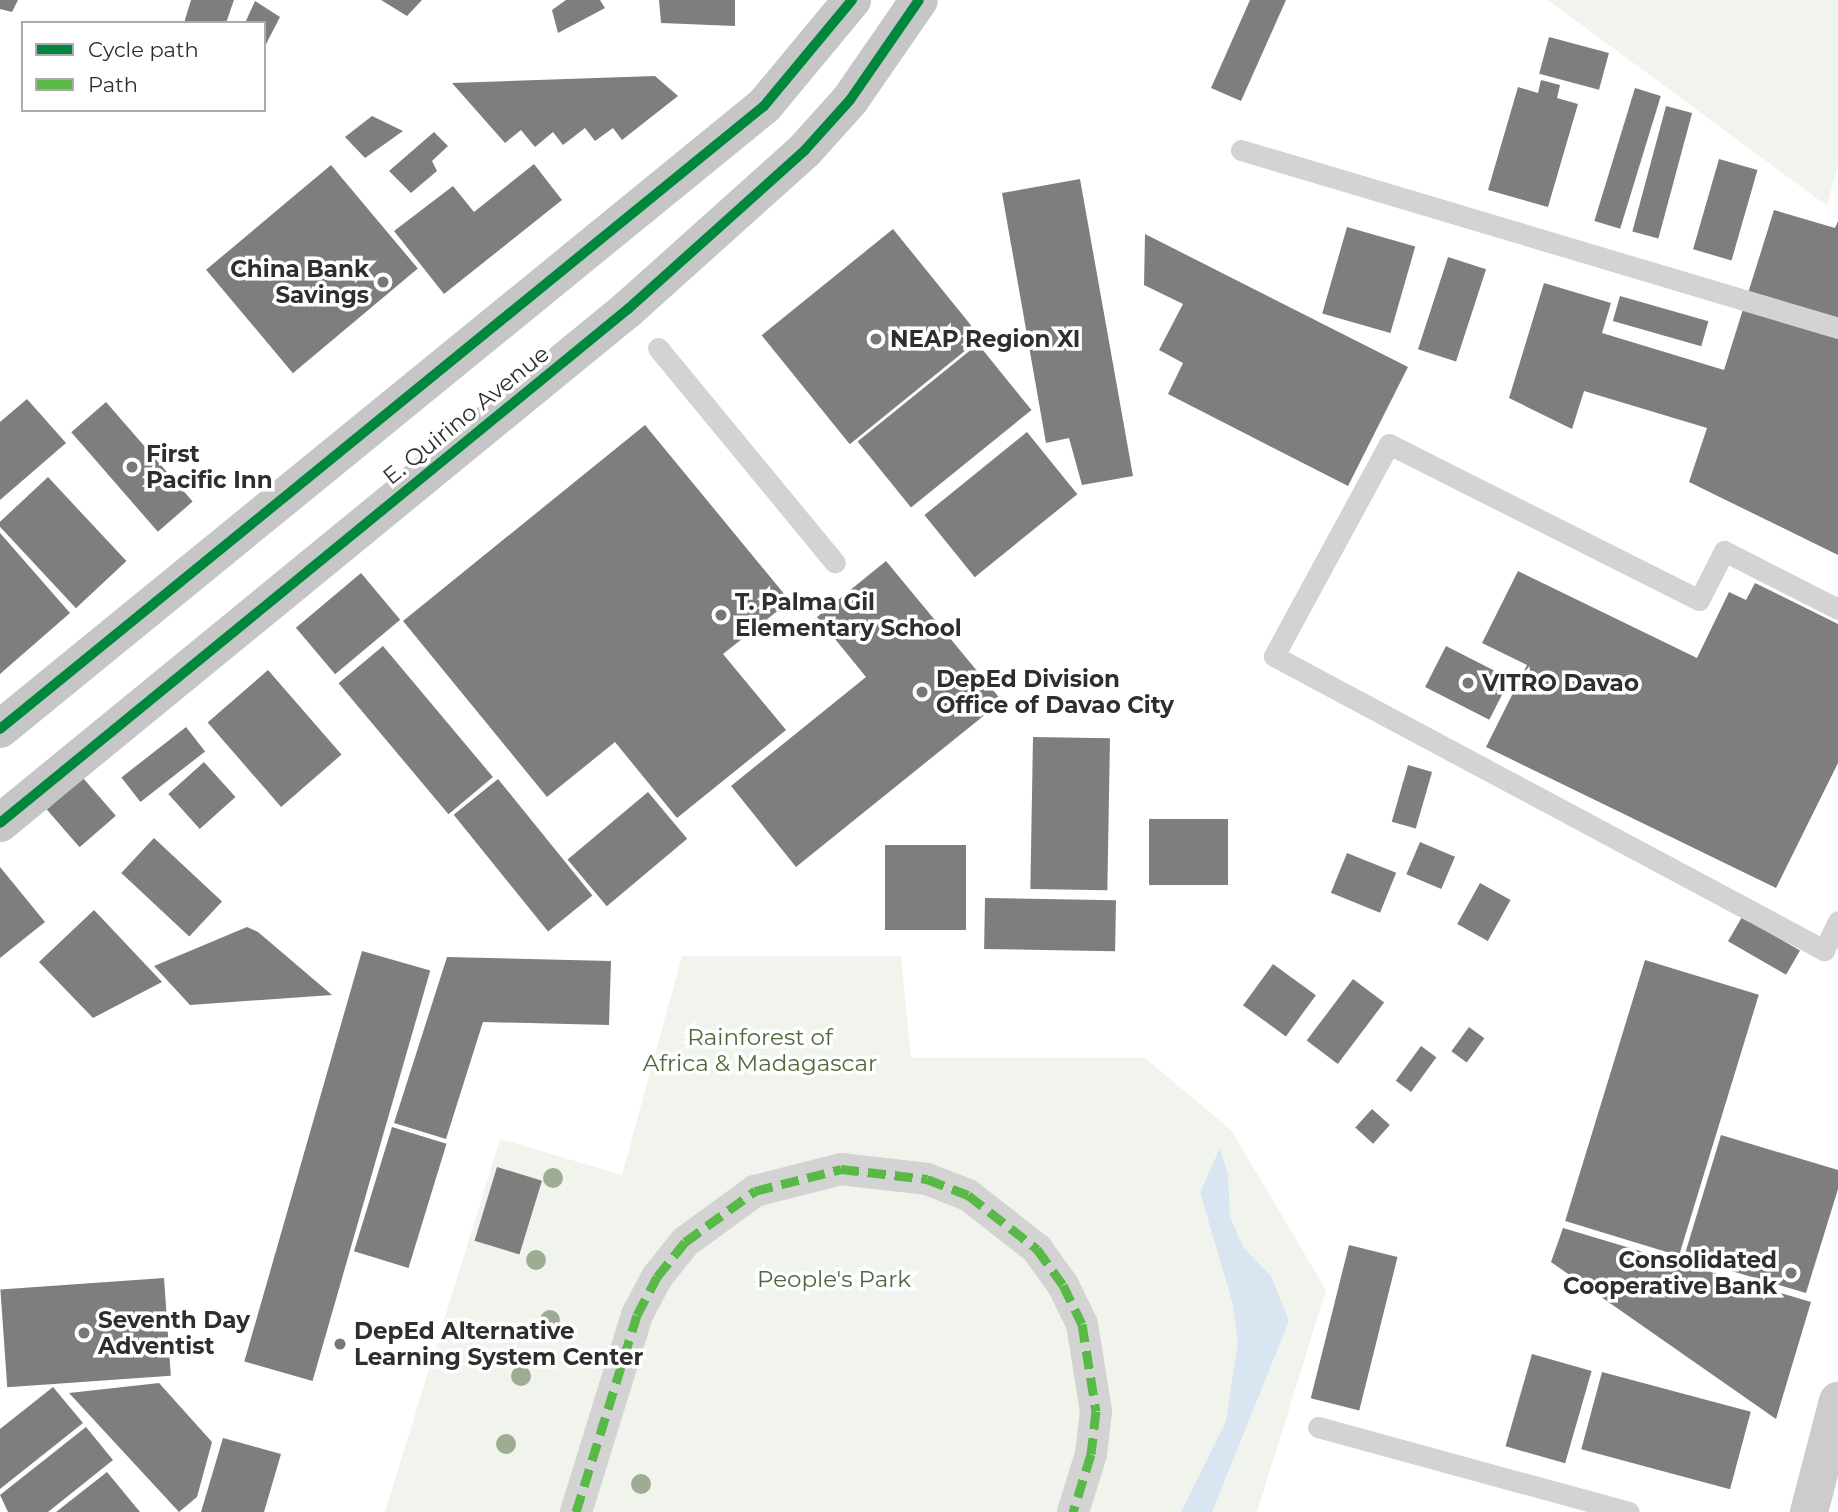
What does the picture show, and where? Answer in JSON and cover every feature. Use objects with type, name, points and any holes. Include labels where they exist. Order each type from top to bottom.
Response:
[{"type":"main road","points":[[0,729],[764,106],[852,0]]},
{"type":"main road","name":"E. Quirino Avenue","points":[[0,823],[628,309],[805,149],[850,100],[919,0]]},
{"type":"main road","points":[[1809,1512],[1831,1457],[1838,1401]]},
{"type":"street","points":[[576,1512],[637,1315],[671,1259],[718,1213],[755,1191],[841,1169],[906,1174],[968,1195],[1029,1242],[1063,1285],[1084,1335],[1096,1410],[1091,1454],[1073,1512]]},
{"type":"lane","points":[[1241,150],[1838,328]]},
{"type":"lane","points":[[658,348],[835,564]]},
{"type":"lane","points":[[1838,609],[1724,551],[1699,600],[1390,444],[1274,656],[1824,950],[1838,921]]},
{"type":"lane","points":[[1318,1427],[1561,1503],[1629,1512]]},
{"type":"green space","points":[[1548,0],[1838,0],[1838,164],[1827,206]]},
{"type":"green space","name":"People's Park","points":[[682,956],[901,956],[911,1058],[1145,1058],[1231,1130],[1326,1290],[1257,1512],[385,1512],[500,1139],[622,1175]]},
{"type":"shaded area","points":[[1220,1148],[1228,1175],[1230,1217],[1243,1247],[1271,1276],[1289,1321],[1212,1512],[1181,1512],[1226,1421],[1238,1341],[1232,1301],[1200,1192]]},
{"type":"building","points":[[0,0],[18,0],[12,12],[0,9]]},
{"type":"building","points":[[191,0],[234,0],[227,21],[185,21]]},
{"type":"building","points":[[381,0],[422,0],[407,16]]},
{"type":"building","points":[[566,0],[600,0],[605,8],[558,33],[552,10]]},
{"type":"building","points":[[659,0],[735,0],[735,26],[661,23]]},
{"type":"building","points":[[1250,0],[1286,0],[1241,101],[1211,88]]},
{"type":"building","points":[[255,1],[280,17],[266,44],[266,21],[246,21]]},
{"type":"building","points":[[1549,37],[1609,53],[1599,90],[1539,74]]},
{"type":"building","points":[[655,76],[678,96],[622,140],[613,128],[595,141],[585,128],[563,145],[553,132],[535,147],[521,130],[505,143],[452,83]]},
{"type":"building","points":[[1541,80],[1560,85],[1557,98],[1578,104],[1548,207],[1488,190],[1518,87],[1538,93]]},
{"type":"building","points":[[1635,88],[1661,96],[1620,229],[1594,221]]},
{"type":"building","points":[[1666,106],[1692,113],[1658,239],[1632,232]]},
{"type":"building","points":[[372,116],[403,131],[365,158],[345,137]]},
{"type":"building","points":[[434,132],[448,146],[432,161],[437,171],[411,193],[389,171]]},
{"type":"building","points":[[1719,159],[1757,170],[1732,260],[1693,249]]},
{"type":"building","points":[[534,164],[562,200],[444,294],[394,231],[453,186],[474,212]]},
{"type":"building","points":[[331,165],[418,268],[293,373],[206,270]]},
{"type":"building","points":[[1080,179],[1133,476],[1082,485],[1069,438],[1046,443],[1002,193]]},
{"type":"building","points":[[1774,210],[1835,228],[1838,221],[1838,555],[1689,482],[1707,428],[1584,391],[1572,429],[1509,398],[1544,283],[1611,303],[1602,333],[1724,370]]},
{"type":"building","points":[[1347,227],[1415,247],[1390,333],[1322,314]]},
{"type":"building","points":[[893,229],[981,338],[850,444],[762,335]]},
{"type":"building","points":[[1145,234],[1408,367],[1348,486],[1168,394],[1183,363],[1159,350],[1183,304],[1144,285]]},
{"type":"building","points":[[1448,257],[1486,269],[1456,362],[1418,349]]},
{"type":"building","points":[[1620,296],[1708,321],[1701,346],[1613,321]]},
{"type":"building","points":[[978,344],[1031,410],[911,508],[858,442]]},
{"type":"building","points":[[27,399],[66,443],[0,500],[0,422]]},
{"type":"building","name":"First Pacific Inn","points":[[106,402],[193,502],[158,532],[71,432]]},
{"type":"building","points":[[645,425],[790,601],[723,654],[786,730],[677,818],[615,742],[547,797],[403,621]]},
{"type":"building","points":[[1027,432],[1077,494],[975,577],[924,515]]},
{"type":"building","points":[[48,477],[126,561],[76,608],[0,527],[0,522]]},
{"type":"building","points":[[0,533],[70,613],[0,674]]},
{"type":"building","points":[[886,561],[1002,701],[796,867],[731,786],[866,677],[817,617]]},
{"type":"building","points":[[1518,571],[1697,658],[1729,592],[1746,600],[1755,583],[1838,624],[1838,763],[1776,888],[1486,747],[1527,665],[1482,643]]},
{"type":"building","points":[[361,573],[400,620],[335,674],[296,628]]},
{"type":"building","points":[[383,646],[493,777],[448,814],[339,683]]},
{"type":"building","name":"VITRO Davao","points":[[1446,646],[1510,679],[1489,720],[1425,687]]},
{"type":"building","points":[[268,670],[341,755],[281,807],[208,722]]},
{"type":"building","points":[[186,727],[205,751],[140,802],[121,777]]},
{"type":"building","points":[[1033,737],[1110,738],[1107,890],[1030,889]]},
{"type":"building","points":[[204,762],[235,797],[200,829],[168,794]]},
{"type":"building","points":[[1408,765],[1432,772],[1416,829],[1392,822]]},
{"type":"building","points":[[83,778],[116,816],[80,847],[47,809]]},
{"type":"building","points":[[498,779],[592,896],[548,931],[454,815]]},
{"type":"building","points":[[648,792],[687,839],[607,906],[568,859]]},
{"type":"building","points":[[1149,819],[1228,819],[1228,885],[1149,885]]},
{"type":"building","points":[[154,838],[222,901],[189,937],[121,873]]},
{"type":"building","points":[[1420,842],[1455,857],[1441,889],[1406,874]]},
{"type":"building","points":[[885,845],[966,845],[966,930],[885,930]]},
{"type":"building","points":[[1347,853],[1396,873],[1380,913],[1331,893]]},
{"type":"building","points":[[0,867],[45,922],[0,958]]},
{"type":"building","points":[[1480,883],[1511,900],[1488,941],[1457,924]]},
{"type":"building","points":[[985,898],[1116,900],[1115,951],[984,949]]},
{"type":"building","points":[[94,910],[162,982],[93,1018],[39,962]]},
{"type":"building","points":[[1742,917],[1800,951],[1786,975],[1728,941]]},
{"type":"building","points":[[247,927],[258,932],[332,995],[190,1005],[154,966]]},
{"type":"building","points":[[362,951],[430,971],[313,1381],[244,1361]]},
{"type":"building","points":[[447,957],[611,961],[609,1025],[483,1022],[446,1139],[394,1123]]},
{"type":"building","points":[[1645,960],[1759,995],[1679,1256],[1565,1221]]},
{"type":"building","points":[[1273,964],[1316,995],[1286,1036],[1243,1005]]},
{"type":"building","points":[[1353,979],[1384,1002],[1338,1064],[1307,1040]]},
{"type":"building","points":[[1469,1027],[1484,1038],[1467,1062],[1451,1051]]},
{"type":"building","points":[[1421,1046],[1436,1057],[1411,1092],[1396,1081]]},
{"type":"building","points":[[1372,1109],[1390,1125],[1373,1144],[1355,1128]]},
{"type":"building","points":[[392,1127],[447,1144],[409,1268],[354,1251]]},
{"type":"building","points":[[1721,1135],[1838,1170],[1838,1189],[1806,1293],[1684,1257]]},
{"type":"building","points":[[497,1167],[542,1181],[519,1254],[474,1241]]},
{"type":"building","points":[[1563,1228],[1811,1302],[1776,1419],[1551,1262]]},
{"type":"building","points":[[1349,1245],[1398,1257],[1359,1410],[1311,1398]]},
{"type":"building","name":"Seventh Day Adventist","points":[[164,1278],[171,1376],[7,1387],[0,1289]]},
{"type":"building","points":[[1532,1354],[1592,1371],[1565,1463],[1506,1446]]},
{"type":"building","points":[[1602,1372],[1751,1412],[1730,1489],[1581,1449]]},
{"type":"building","points":[[159,1383],[212,1442],[197,1497],[179,1512],[69,1393]]},
{"type":"building","points":[[53,1387],[83,1423],[0,1489],[0,1429]]},
{"type":"building","points":[[86,1427],[113,1460],[48,1512],[8,1512],[0,1495]]},
{"type":"building","points":[[223,1438],[281,1454],[264,1512],[201,1512]]},
{"type":"building","points":[[107,1472],[140,1512],[56,1512]]},
{"type":"marked path","points":[[576,1512],[637,1315],[657,1277],[685,1242],[755,1191],[841,1169],[927,1179],[968,1195],[1037,1249],[1063,1285],[1082,1324],[1096,1411],[1091,1454],[1073,1512]]},
{"type":"cycle path","points":[[0,729],[764,106],[852,0]]},
{"type":"cycle path","points":[[0,823],[628,309],[805,150],[850,100],[919,0]]},
{"type":"place","name":"China Bank Savings","points":[[383,282]]},
{"type":"place","name":"NEAP Region XI","points":[[876,339]]},
{"type":"place","name":"First Pacific Inn","points":[[132,467]]},
{"type":"place","name":"T. Palma Gil Elementary School","points":[[721,615]]},
{"type":"place","name":"VITRO Davao","points":[[1468,683]]},
{"type":"place","name":"DepEd Division Office of Davao City","points":[[922,692]]},
{"type":"place","name":"Consolidated Cooperative Bank","points":[[1791,1273]]},
{"type":"place","name":"Seventh Day Adventist","points":[[84,1333]]},
{"type":"place","name":"DepEd Alternative Learning System Center","points":[[340,1344]]},
{"type":"park label","name":"Rainforest of Africa & Madagascar","points":[[760,1050]]}]
